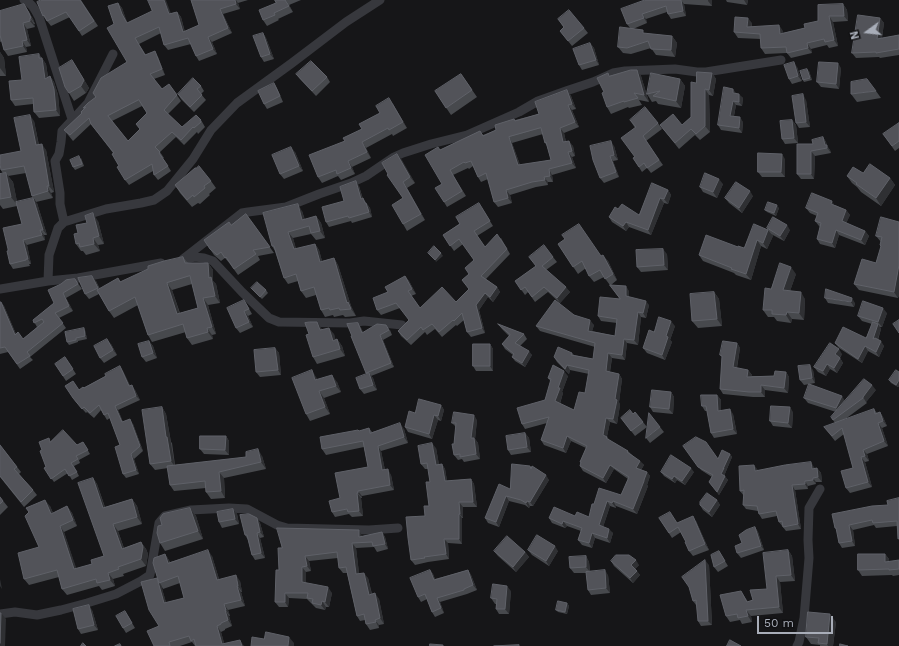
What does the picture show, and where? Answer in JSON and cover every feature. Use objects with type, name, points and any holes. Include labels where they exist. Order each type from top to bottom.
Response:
[{"type":"street","points":[[24,0],[34,7],[39,18],[72,119]]},
{"type":"street","points":[[48,281],[50,256],[58,228],[64,222],[106,209],[154,200],[167,191],[193,159],[211,130],[237,103],[292,64],[346,22],[380,0]]},
{"type":"street","points":[[64,222],[60,204],[60,193],[55,161],[59,154],[62,131],[88,103],[113,54]]},
{"type":"street","points":[[183,259],[242,214],[286,207],[351,183],[366,176],[394,156],[403,152],[467,135],[519,112],[538,101],[593,82],[613,73],[624,71],[675,69],[706,72],[782,60]]},
{"type":"street","points":[[0,290],[195,257],[213,261],[269,318],[279,322],[350,323],[364,321],[402,325]]},
{"type":"street","points":[[797,646],[805,610],[809,558],[809,508],[820,489]]},
{"type":"street","points":[[0,614],[15,612],[38,614],[61,610],[116,594],[141,581],[150,575],[159,523],[165,516],[191,510],[229,508],[248,509],[277,525],[288,528],[369,530],[398,528]]},
{"type":"building","points":[[41,0],[80,0],[94,21],[79,31],[66,12],[47,21],[44,15],[43,16],[37,2]]},
{"type":"building","points":[[148,0],[164,0],[169,14],[177,12],[183,32],[199,25],[191,0],[235,0],[236,4],[220,9],[228,28],[208,37],[213,49],[196,56],[188,38],[164,45],[159,27],[135,38],[145,55],[155,51],[162,69],[150,74],[162,89],[169,84],[177,95],[164,110],[182,127],[196,115],[201,122],[194,128],[193,127],[181,140],[172,132],[155,147],[160,152],[159,153],[168,166],[154,175],[152,164],[125,180],[117,167],[119,166],[112,154],[114,153],[91,124],[89,118],[70,135],[64,130],[82,113],[81,112],[86,107],[83,108],[96,97],[93,93],[101,78],[127,62],[107,28],[114,24],[108,6],[118,3],[127,23],[152,11]],"holes":[[[139,100],[147,113],[136,124],[140,129],[128,141],[108,116]]]},
{"type":"building","points":[[275,0],[285,0],[289,6],[274,13],[275,15],[263,20],[259,10],[276,3]]},
{"type":"building","points":[[645,0],[681,0],[683,11],[668,14],[666,6],[642,14],[644,18],[627,24],[621,9]]},
{"type":"building","points":[[24,4],[31,18],[30,21],[23,23],[27,40],[22,41],[23,46],[4,50],[0,35],[0,11]]},
{"type":"building","points":[[843,4],[844,16],[829,16],[834,40],[825,42],[824,39],[807,43],[808,48],[787,53],[786,47],[761,48],[760,34],[734,32],[735,17],[748,18],[747,27],[779,25],[780,34],[805,28],[804,24],[818,21],[818,5]]},
{"type":"building","points":[[569,10],[584,28],[568,41],[560,31],[564,27],[558,19]]},
{"type":"building","points":[[858,15],[880,18],[877,39],[899,35],[899,49],[876,53],[852,53]]},
{"type":"building","points":[[620,27],[643,30],[643,33],[672,36],[671,50],[651,49],[648,41],[627,48],[618,47]]},
{"type":"building","points":[[263,33],[270,54],[261,57],[253,36]]},
{"type":"building","points":[[590,43],[596,60],[579,65],[573,49]]},
{"type":"building","points":[[39,54],[39,58],[42,58],[45,79],[50,76],[54,89],[56,110],[34,112],[33,98],[11,100],[9,81],[22,80],[19,57]]},
{"type":"building","points":[[72,60],[84,80],[81,86],[69,93],[65,87],[59,68]]},
{"type":"building","points":[[311,61],[327,77],[312,91],[296,74]]},
{"type":"building","points":[[794,62],[798,76],[789,79],[784,65]]},
{"type":"building","points":[[819,62],[838,63],[836,84],[817,82]]},
{"type":"building","points":[[807,69],[810,78],[803,80],[800,71]]},
{"type":"building","points":[[631,70],[637,70],[644,95],[634,93],[638,98],[607,107],[602,93],[604,92],[597,78],[608,73],[609,76]]},
{"type":"building","points":[[697,72],[712,73],[709,90],[705,89],[705,126],[696,134],[691,129],[675,143],[660,125],[673,114],[682,125],[691,117],[691,82],[696,83]]},
{"type":"building","points":[[651,73],[680,79],[676,101],[653,96],[660,91],[647,94]]},
{"type":"building","points":[[461,74],[472,90],[446,108],[435,91]]},
{"type":"building","points":[[193,78],[201,86],[197,89],[202,95],[190,107],[178,94]]},
{"type":"building","points":[[867,79],[876,91],[851,94],[851,82]]},
{"type":"building","points":[[274,83],[280,96],[264,104],[258,91]]},
{"type":"building","points":[[724,87],[733,89],[733,93],[739,94],[739,102],[733,101],[730,116],[740,117],[739,128],[718,125]]},
{"type":"building","points":[[567,90],[572,104],[568,105],[575,122],[560,128],[563,142],[569,141],[572,151],[568,152],[572,163],[549,169],[550,176],[544,177],[545,180],[532,182],[506,190],[508,198],[494,202],[486,173],[478,177],[471,161],[464,162],[450,170],[462,191],[444,202],[435,188],[442,184],[425,155],[438,147],[440,150],[480,131],[483,136],[496,130],[495,125],[514,119],[515,121],[539,114],[535,102]],"holes":[[[541,128],[545,143],[546,142],[551,160],[518,165],[509,137]]]},
{"type":"building","points":[[803,94],[806,122],[796,123],[792,96]]},
{"type":"building","points":[[389,98],[403,122],[362,142],[367,152],[348,161],[351,168],[337,174],[336,170],[318,177],[309,155],[345,141],[343,138],[362,129],[359,124],[380,113],[376,106]]},
{"type":"building","points":[[645,107],[658,123],[643,136],[659,160],[647,168],[644,163],[639,167],[633,158],[635,157],[621,138],[636,127],[630,120]]},
{"type":"building","points":[[30,115],[36,145],[42,144],[49,186],[47,186],[48,191],[32,196],[24,166],[1,170],[0,164],[0,155],[21,151],[14,118]]},
{"type":"building","points":[[792,120],[794,138],[782,139],[780,121]]},
{"type":"building","points":[[899,123],[899,141],[892,146],[883,134]]},
{"type":"building","points":[[823,137],[827,148],[811,151],[811,174],[797,174],[797,144],[813,144],[812,140]]},
{"type":"building","points":[[611,141],[614,155],[610,156],[616,172],[600,178],[593,160],[590,146]]},
{"type":"building","points":[[291,147],[299,166],[280,174],[272,155]]},
{"type":"building","points":[[758,153],[782,154],[781,172],[758,172]]},
{"type":"building","points":[[397,154],[410,177],[403,182],[421,214],[403,224],[392,205],[403,198],[387,175],[388,174],[382,163]]},
{"type":"building","points":[[79,156],[82,164],[73,167],[70,160]]},
{"type":"building","points":[[870,164],[890,178],[876,198],[847,176],[853,167],[863,173]]},
{"type":"building","points":[[199,166],[211,181],[194,197],[193,195],[187,200],[175,185]]},
{"type":"building","points":[[6,173],[11,197],[0,199],[0,174]]},
{"type":"building","points":[[705,173],[719,179],[713,192],[700,187]]},
{"type":"building","points":[[356,181],[361,199],[363,198],[369,212],[349,218],[348,216],[326,222],[322,207],[344,201],[340,187]]},
{"type":"building","points":[[736,182],[750,191],[739,208],[725,198]]},
{"type":"building","points":[[652,183],[668,190],[664,199],[660,198],[648,230],[626,222],[623,226],[609,217],[615,207],[618,209],[622,204],[639,215]]},
{"type":"building","points":[[812,193],[832,201],[831,204],[846,210],[842,221],[865,231],[861,240],[836,230],[832,243],[817,239],[821,223],[815,221],[818,213],[806,208]]},
{"type":"building","points":[[33,198],[43,230],[40,230],[42,235],[23,240],[28,259],[10,264],[3,228],[22,224],[16,202]]},
{"type":"building","points":[[768,202],[777,205],[774,213],[765,210]]},
{"type":"building","points":[[479,203],[490,221],[474,231],[485,247],[497,234],[507,249],[481,276],[497,287],[490,297],[485,293],[476,305],[482,328],[467,332],[462,313],[439,332],[432,324],[423,330],[421,327],[407,340],[398,331],[409,320],[396,303],[377,310],[373,298],[388,292],[385,287],[405,276],[412,289],[408,291],[420,308],[442,287],[456,302],[469,289],[462,280],[469,274],[465,268],[474,260],[459,239],[450,246],[443,235],[460,224],[456,217]]},
{"type":"building","points":[[298,204],[302,220],[316,216],[320,231],[311,233],[309,226],[288,232],[294,249],[315,244],[320,262],[334,258],[347,303],[348,302],[351,309],[340,310],[339,308],[330,310],[329,308],[321,310],[314,287],[301,291],[296,274],[284,278],[274,246],[272,246],[263,213]]},
{"type":"building","points":[[93,213],[99,236],[93,238],[94,244],[80,247],[79,243],[76,244],[74,234],[78,233],[76,225],[87,223],[85,216]]},
{"type":"building","points":[[246,214],[270,247],[253,250],[256,254],[234,269],[221,252],[217,255],[210,249],[204,240],[229,222],[231,225]]},
{"type":"building","points":[[773,217],[787,225],[780,236],[767,228]]},
{"type":"building","points":[[881,217],[899,222],[899,265],[894,292],[854,284],[862,259],[876,263],[882,237],[876,236]]},
{"type":"building","points":[[579,224],[601,256],[603,255],[613,274],[605,279],[600,270],[589,276],[582,261],[573,267],[558,244],[565,239],[562,235]]},
{"type":"building","points":[[754,224],[768,230],[763,243],[757,240],[746,274],[699,255],[706,235],[744,248]]},
{"type":"building","points":[[544,245],[553,257],[542,266],[566,287],[557,298],[544,287],[532,297],[525,287],[521,290],[515,281],[536,266],[529,257]]},
{"type":"building","points":[[434,246],[441,253],[435,260],[428,253]]},
{"type":"building","points":[[663,249],[664,265],[637,267],[636,250]]},
{"type":"building","points":[[183,257],[185,263],[208,263],[209,278],[211,277],[215,296],[203,298],[212,327],[207,328],[208,332],[187,338],[183,324],[148,335],[135,297],[109,311],[97,290],[118,278],[120,282],[148,269],[148,266]],"holes":[[[190,276],[198,308],[177,314],[167,283]]]},
{"type":"building","points":[[780,263],[791,267],[783,290],[801,292],[799,313],[787,312],[786,315],[772,314],[772,310],[763,310],[765,288],[771,289]]},
{"type":"building","points":[[92,276],[98,288],[85,294],[78,278]]},
{"type":"building","points":[[75,279],[78,284],[63,293],[69,306],[55,313],[63,323],[27,352],[30,356],[17,364],[5,347],[0,348],[0,302],[15,335],[18,332],[23,339],[44,322],[42,319],[34,323],[33,320],[54,303],[48,290],[66,280]]},
{"type":"building","points":[[257,282],[266,290],[260,297],[251,288]]},
{"type":"building","points":[[610,285],[626,286],[626,296],[646,301],[643,313],[638,312],[634,340],[624,339],[622,355],[608,353],[606,371],[619,374],[615,399],[617,400],[613,419],[606,418],[603,435],[628,451],[627,452],[640,461],[636,468],[647,472],[633,509],[613,501],[612,503],[607,501],[599,525],[609,529],[607,538],[592,533],[589,543],[578,540],[582,528],[563,521],[562,524],[549,518],[554,507],[575,516],[577,512],[589,517],[592,504],[594,504],[599,488],[621,495],[629,477],[610,465],[603,478],[580,466],[580,462],[587,446],[567,436],[563,448],[541,440],[549,417],[522,424],[517,408],[545,400],[551,379],[548,378],[553,365],[564,371],[555,401],[574,410],[579,392],[585,393],[589,370],[567,365],[565,369],[554,357],[558,347],[572,353],[571,355],[593,359],[595,343],[536,326],[555,300],[574,315],[590,320],[588,331],[615,336],[617,319],[598,316],[600,297],[620,299]]},
{"type":"building","points":[[826,289],[852,298],[851,302],[825,298]]},
{"type":"building","points":[[714,292],[717,319],[692,321],[690,294]]},
{"type":"building","points":[[244,300],[249,309],[244,311],[249,322],[236,328],[227,308]]},
{"type":"building","points":[[863,301],[883,308],[878,322],[858,316]]},
{"type":"building","points":[[659,317],[671,321],[662,355],[643,348],[649,330],[654,332]]},
{"type":"building","points":[[899,320],[899,333],[893,324]]},
{"type":"building","points":[[317,322],[320,330],[329,328],[333,341],[337,339],[340,349],[313,357],[306,335],[309,334],[305,323]]},
{"type":"building","points":[[873,322],[878,324],[873,339],[875,338],[881,341],[876,352],[865,346],[858,359],[835,343],[843,327],[866,338]]},
{"type":"building","points":[[358,323],[362,333],[377,324],[386,325],[389,330],[380,335],[391,363],[366,373],[347,324]]},
{"type":"building","points":[[498,324],[524,334],[515,343],[529,351],[522,363],[512,357],[514,354],[502,344],[510,335]]},
{"type":"building","points":[[84,328],[85,336],[67,342],[65,332]]},
{"type":"building","points":[[107,339],[113,350],[100,358],[94,346]]},
{"type":"building","points":[[149,341],[153,353],[142,357],[138,344]]},
{"type":"building","points":[[723,341],[737,343],[733,367],[748,370],[747,377],[774,376],[775,371],[786,372],[784,388],[761,385],[761,392],[720,389],[722,356],[720,355]]},
{"type":"building","points":[[830,343],[839,349],[835,354],[840,358],[834,368],[827,364],[823,371],[814,367]]},
{"type":"building","points":[[473,344],[490,344],[490,366],[473,366]]},
{"type":"building","points":[[275,348],[278,370],[256,372],[254,350]]},
{"type":"building","points":[[65,357],[73,369],[63,376],[55,364]]},
{"type":"building","points":[[810,365],[812,378],[800,380],[798,366]]},
{"type":"building","points":[[120,366],[129,386],[132,385],[136,396],[115,406],[122,422],[130,419],[140,446],[131,454],[136,470],[123,474],[115,447],[120,445],[108,413],[104,415],[99,405],[90,413],[84,407],[82,409],[65,386],[73,381],[79,390],[106,376],[105,374]]},
{"type":"building","points":[[312,370],[315,380],[332,375],[336,386],[319,391],[325,407],[306,414],[292,378]]},
{"type":"building","points":[[896,370],[899,372],[899,380],[896,385],[889,380]]},
{"type":"building","points":[[369,373],[373,385],[360,389],[356,378]]},
{"type":"building","points":[[864,379],[872,385],[863,398],[833,420],[831,417]]},
{"type":"building","points":[[809,384],[842,396],[836,408],[804,398]]},
{"type":"building","points":[[652,390],[671,392],[669,409],[650,407]]},
{"type":"building","points":[[701,395],[717,395],[718,411],[730,409],[733,429],[711,433],[706,406],[702,406]]},
{"type":"building","points":[[419,399],[441,405],[438,416],[434,415],[429,434],[405,427],[409,411],[415,413]]},
{"type":"building","points":[[771,406],[790,407],[788,423],[770,421]]},
{"type":"building","points":[[162,407],[171,461],[150,464],[142,410]]},
{"type":"building","points":[[874,409],[875,414],[880,412],[883,421],[878,423],[884,441],[863,450],[865,456],[861,457],[868,482],[846,488],[841,471],[853,468],[842,428],[832,436],[824,427]]},
{"type":"building","points":[[630,410],[633,414],[635,412],[643,422],[631,431],[621,418]]},
{"type":"building","points":[[454,412],[474,415],[471,438],[474,438],[476,454],[460,457],[460,454],[454,455],[452,444],[454,444],[456,423],[452,423]]},
{"type":"building","points":[[649,413],[660,427],[646,438]]},
{"type":"building","points":[[400,423],[404,437],[378,446],[382,470],[388,469],[390,485],[358,491],[359,511],[348,512],[347,509],[332,512],[329,501],[340,498],[335,473],[368,467],[363,441],[322,449],[320,437],[369,428],[370,433]]},
{"type":"building","points":[[63,430],[77,445],[83,442],[88,450],[76,456],[78,459],[71,463],[77,472],[69,476],[65,469],[51,479],[44,468],[46,467],[40,451],[42,450],[39,442],[49,438],[50,442]]},
{"type":"building","points":[[525,433],[527,447],[508,450],[506,436]]},
{"type":"building","points":[[200,436],[226,436],[225,450],[200,449]]},
{"type":"building","points":[[696,437],[706,442],[718,459],[722,450],[730,454],[721,474],[725,476],[717,492],[709,482],[713,475],[698,467],[683,446]]},
{"type":"building","points":[[432,443],[436,465],[442,464],[445,481],[471,479],[473,502],[459,502],[459,539],[444,539],[446,554],[411,560],[406,517],[425,516],[424,506],[429,506],[426,482],[430,482],[427,463],[421,464],[418,446]]},
{"type":"building","points":[[0,445],[17,467],[14,469],[33,490],[21,502],[0,476]]},
{"type":"building","points":[[258,449],[261,462],[219,472],[221,491],[206,492],[205,481],[170,485],[167,466],[246,457],[246,452]]},
{"type":"building","points":[[671,455],[691,468],[682,481],[674,476],[672,479],[661,472]]},
{"type":"building","points":[[811,462],[812,469],[817,468],[818,477],[813,478],[813,480],[805,481],[805,484],[792,485],[798,524],[783,527],[782,521],[779,522],[776,511],[759,514],[757,506],[743,505],[744,490],[740,491],[739,466],[754,465],[755,471]]},
{"type":"building","points":[[512,464],[530,466],[531,469],[532,466],[546,475],[530,502],[527,501],[526,503],[506,496],[496,522],[485,518],[499,484],[510,489]]},
{"type":"building","points":[[93,478],[103,508],[132,499],[137,517],[113,524],[122,549],[141,542],[143,547],[141,559],[118,567],[119,569],[108,573],[110,580],[97,583],[96,579],[62,589],[57,570],[24,579],[18,553],[39,547],[25,516],[29,512],[26,508],[45,500],[51,514],[67,506],[73,520],[60,526],[74,569],[92,564],[91,560],[104,556],[78,483]]},
{"type":"building","points":[[707,493],[717,500],[709,512],[700,505],[700,502]]},
{"type":"building","points":[[0,497],[3,501],[0,504]]},
{"type":"building","points":[[899,498],[898,539],[897,521],[873,523],[872,520],[849,525],[852,541],[839,543],[832,514],[872,506],[888,505],[887,501]]},
{"type":"building","points":[[190,508],[198,531],[160,543],[157,533],[158,526],[162,525],[160,518],[163,514]]},
{"type":"building","points":[[233,509],[235,519],[219,522],[217,512]]},
{"type":"building","points":[[670,512],[677,523],[693,516],[705,544],[689,551],[678,527],[669,533],[659,518]]},
{"type":"building","points":[[249,514],[257,518],[260,532],[257,533],[261,553],[252,555],[240,515]]},
{"type":"building","points":[[755,527],[761,546],[737,553],[735,546],[742,543],[739,535],[746,530]]},
{"type":"building","points":[[277,528],[359,530],[359,537],[382,532],[385,544],[373,546],[372,542],[352,543],[356,574],[364,573],[369,595],[375,593],[380,618],[375,620],[376,622],[366,624],[364,614],[357,616],[346,567],[339,568],[337,552],[305,556],[307,566],[302,567],[302,582],[328,587],[325,602],[322,601],[321,605],[312,603],[313,599],[307,598],[308,593],[285,593],[285,602],[275,602],[276,570],[279,570],[278,548],[282,548]]},
{"type":"building","points":[[537,535],[555,546],[546,561],[528,550]]},
{"type":"building","points":[[507,536],[525,552],[513,567],[494,551]]},
{"type":"building","points":[[208,550],[217,580],[236,575],[241,600],[224,604],[228,620],[217,626],[222,644],[240,640],[242,646],[196,646],[194,639],[191,641],[189,636],[169,642],[170,646],[154,646],[147,631],[159,626],[149,610],[141,582],[157,578],[164,603],[184,598],[178,576],[159,583],[153,563],[154,558],[165,554],[168,563]]},
{"type":"building","points":[[788,550],[791,575],[776,576],[779,607],[746,610],[748,616],[738,618],[737,614],[726,616],[720,595],[741,591],[747,602],[753,600],[750,590],[767,589],[763,553]]},
{"type":"building","points":[[719,551],[725,561],[714,567],[711,555]]},
{"type":"building","points":[[858,554],[885,554],[885,562],[899,560],[899,569],[858,570]]},
{"type":"building","points":[[616,555],[629,555],[636,560],[631,565],[637,571],[630,578],[611,561]]},
{"type":"building","points":[[586,556],[586,567],[570,568],[569,557]]},
{"type":"building","points":[[705,560],[708,621],[698,621],[696,600],[693,601],[689,587],[682,577]]},
{"type":"building","points":[[430,570],[434,580],[468,570],[473,585],[464,590],[437,598],[441,608],[432,612],[425,594],[418,597],[410,578]]},
{"type":"building","points":[[605,570],[606,588],[588,590],[586,572]]},
{"type":"building","points":[[493,584],[507,586],[505,609],[496,609],[497,599],[491,598]]},
{"type":"building","points":[[558,601],[567,603],[565,612],[556,610]]},
{"type":"building","points":[[89,605],[94,625],[78,629],[73,609]]},
{"type":"building","points":[[125,611],[132,623],[123,628],[116,616]]},
{"type":"building","points":[[808,612],[830,614],[827,644],[818,643],[819,638],[806,637]]},
{"type":"building","points":[[0,613],[1,613],[0,643]]},
{"type":"building","points":[[266,632],[289,637],[288,646],[251,646],[252,637],[264,639]]},
{"type":"building","points":[[730,640],[741,646],[727,646]]},
{"type":"building","points":[[430,644],[443,645],[443,646],[430,646]]},
{"type":"building","points":[[519,645],[519,646],[494,646]]}]
